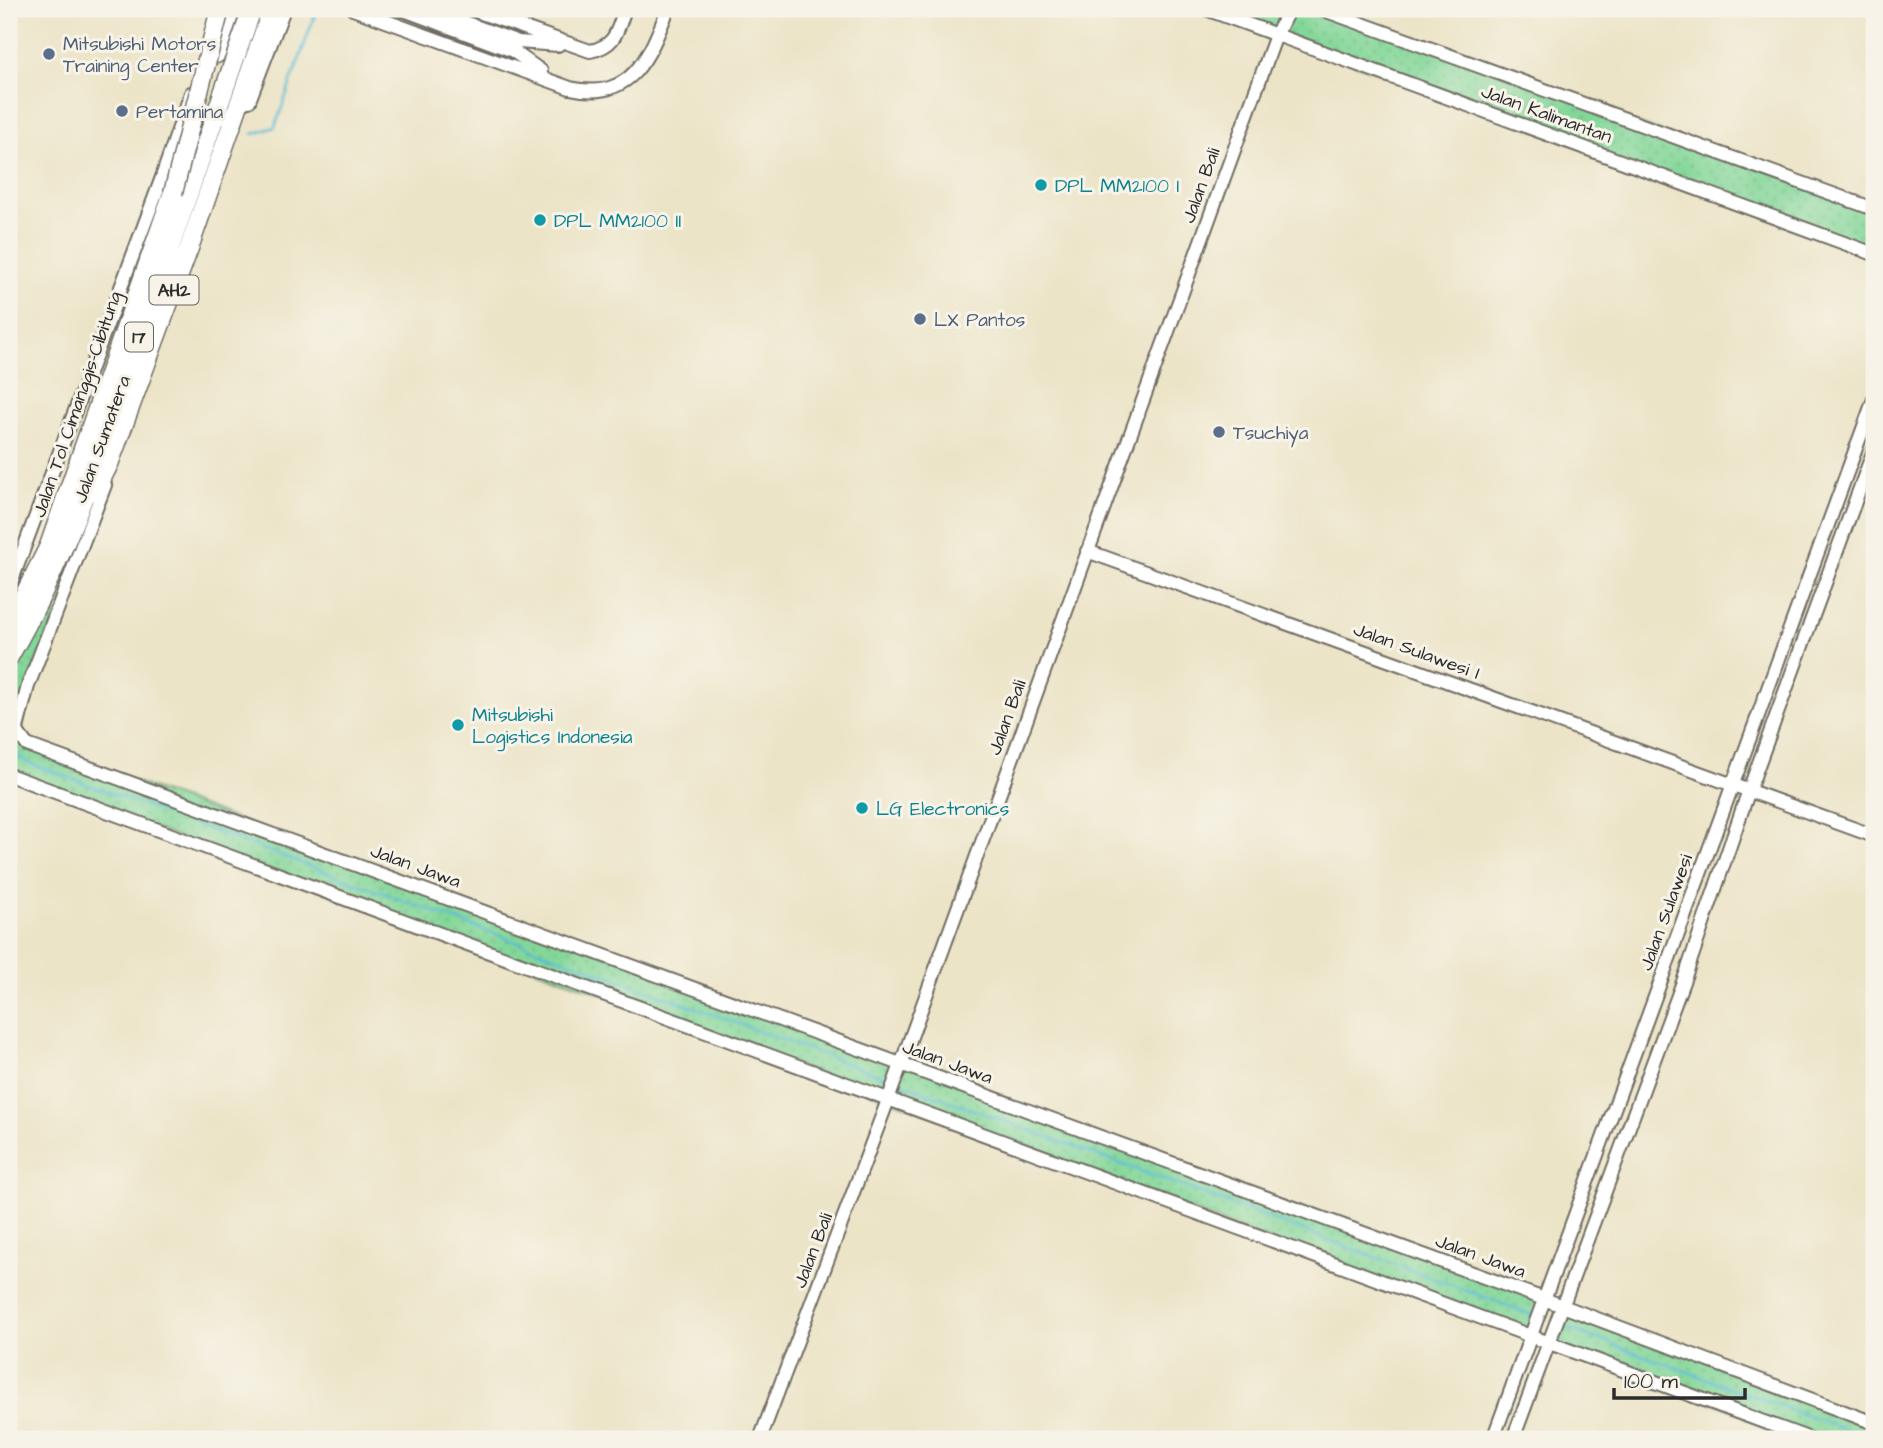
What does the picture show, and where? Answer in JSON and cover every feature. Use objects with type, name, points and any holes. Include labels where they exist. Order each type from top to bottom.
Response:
[{"type":"highway","points":[[173,192],[221,9]]},
{"type":"highway","name":"17","points":[[173,192],[230,9]]},
{"type":"highway","name":"Jalan Tol Cimanggis–Cibitung","points":[[9,657],[37,610],[86,491],[252,9]]},
{"type":"highway","name":"AH2","points":[[58,564],[109,464],[189,248],[272,9]]},
{"type":"highway","name":"Jalan Tol Cimanggis–Cibitung","points":[[9,625],[49,546],[173,192]]},
{"type":"street","name":"Jalan Sumatera","points":[[9,588],[161,180],[221,9]]},
{"type":"street","name":"Jalan Sumatera","points":[[18,727],[28,686],[284,9]]},
{"type":"street","points":[[353,9],[589,92],[609,89],[629,79],[652,50],[668,9]]},
{"type":"street","points":[[368,9],[379,19]]},
{"type":"street","points":[[401,9],[513,51],[559,83]]},
{"type":"street","points":[[428,9],[518,42],[590,51],[603,48],[612,41],[625,9]]},
{"type":"street","points":[[470,9],[572,47]]},
{"type":"street","name":"Jalan Kalimantan","points":[[1206,9],[1874,254]]},
{"type":"street","name":"Jalan Bali","points":[[760,1439],[889,1096],[1276,35],[1289,9]]},
{"type":"street","name":"Jalan Kalimantan","points":[[1321,9],[1874,209]]},
{"type":"street","name":"Jalan Sulawesi","points":[[1493,1439],[1874,399]]},
{"type":"street","name":"Jalan Sulawesi","points":[[1513,1439],[1687,971],[1749,790],[1874,450]]},
{"type":"street","name":"Jalan Sulawesi I","points":[[1087,551],[1874,836]]},
{"type":"street","name":"Jalan Jawa","points":[[18,727],[18,733],[27,745],[899,1068],[1874,1423]]},
{"type":"street","points":[[9,775],[1532,1332],[1810,1439]]},
{"type":"green space","points":[[1206,9],[1321,9],[1874,209],[1874,254]]},
{"type":"green space","points":[[72,574],[28,686],[21,740],[1544,1299],[1531,1336],[9,775],[9,674],[59,579]]},
{"type":"green space","points":[[1562,1306],[1874,1423],[1874,1439],[1811,1439],[1549,1342]]},
{"type":"waterway","points":[[253,134],[275,127],[317,9]]},
{"type":"waterway","points":[[9,483],[16,484]]},
{"type":"waterway","points":[[9,741],[14,752],[26,762],[892,1080]]},
{"type":"waterway","points":[[898,1082],[1533,1315]]},
{"type":"waterway","points":[[1559,1325],[1871,1439]]},
{"type":"place","name":"Mitsubishi Motors Training Center","points":[[49,54]]},
{"type":"place","name":"Pertamina","points":[[122,111]]},
{"type":"place","name":"DPL MM2100 I","points":[[1041,185]]},
{"type":"place","name":"DPL MM2100 II","points":[[540,220]]},
{"type":"place","name":"LX Pantos","points":[[920,319]]},
{"type":"place","name":"Tsuchiya","points":[[1219,432]]},
{"type":"place","name":"Mitsubishi Logistics Indonesia","points":[[458,725]]},
{"type":"place","name":"LG Electronics","points":[[862,808]]}]
